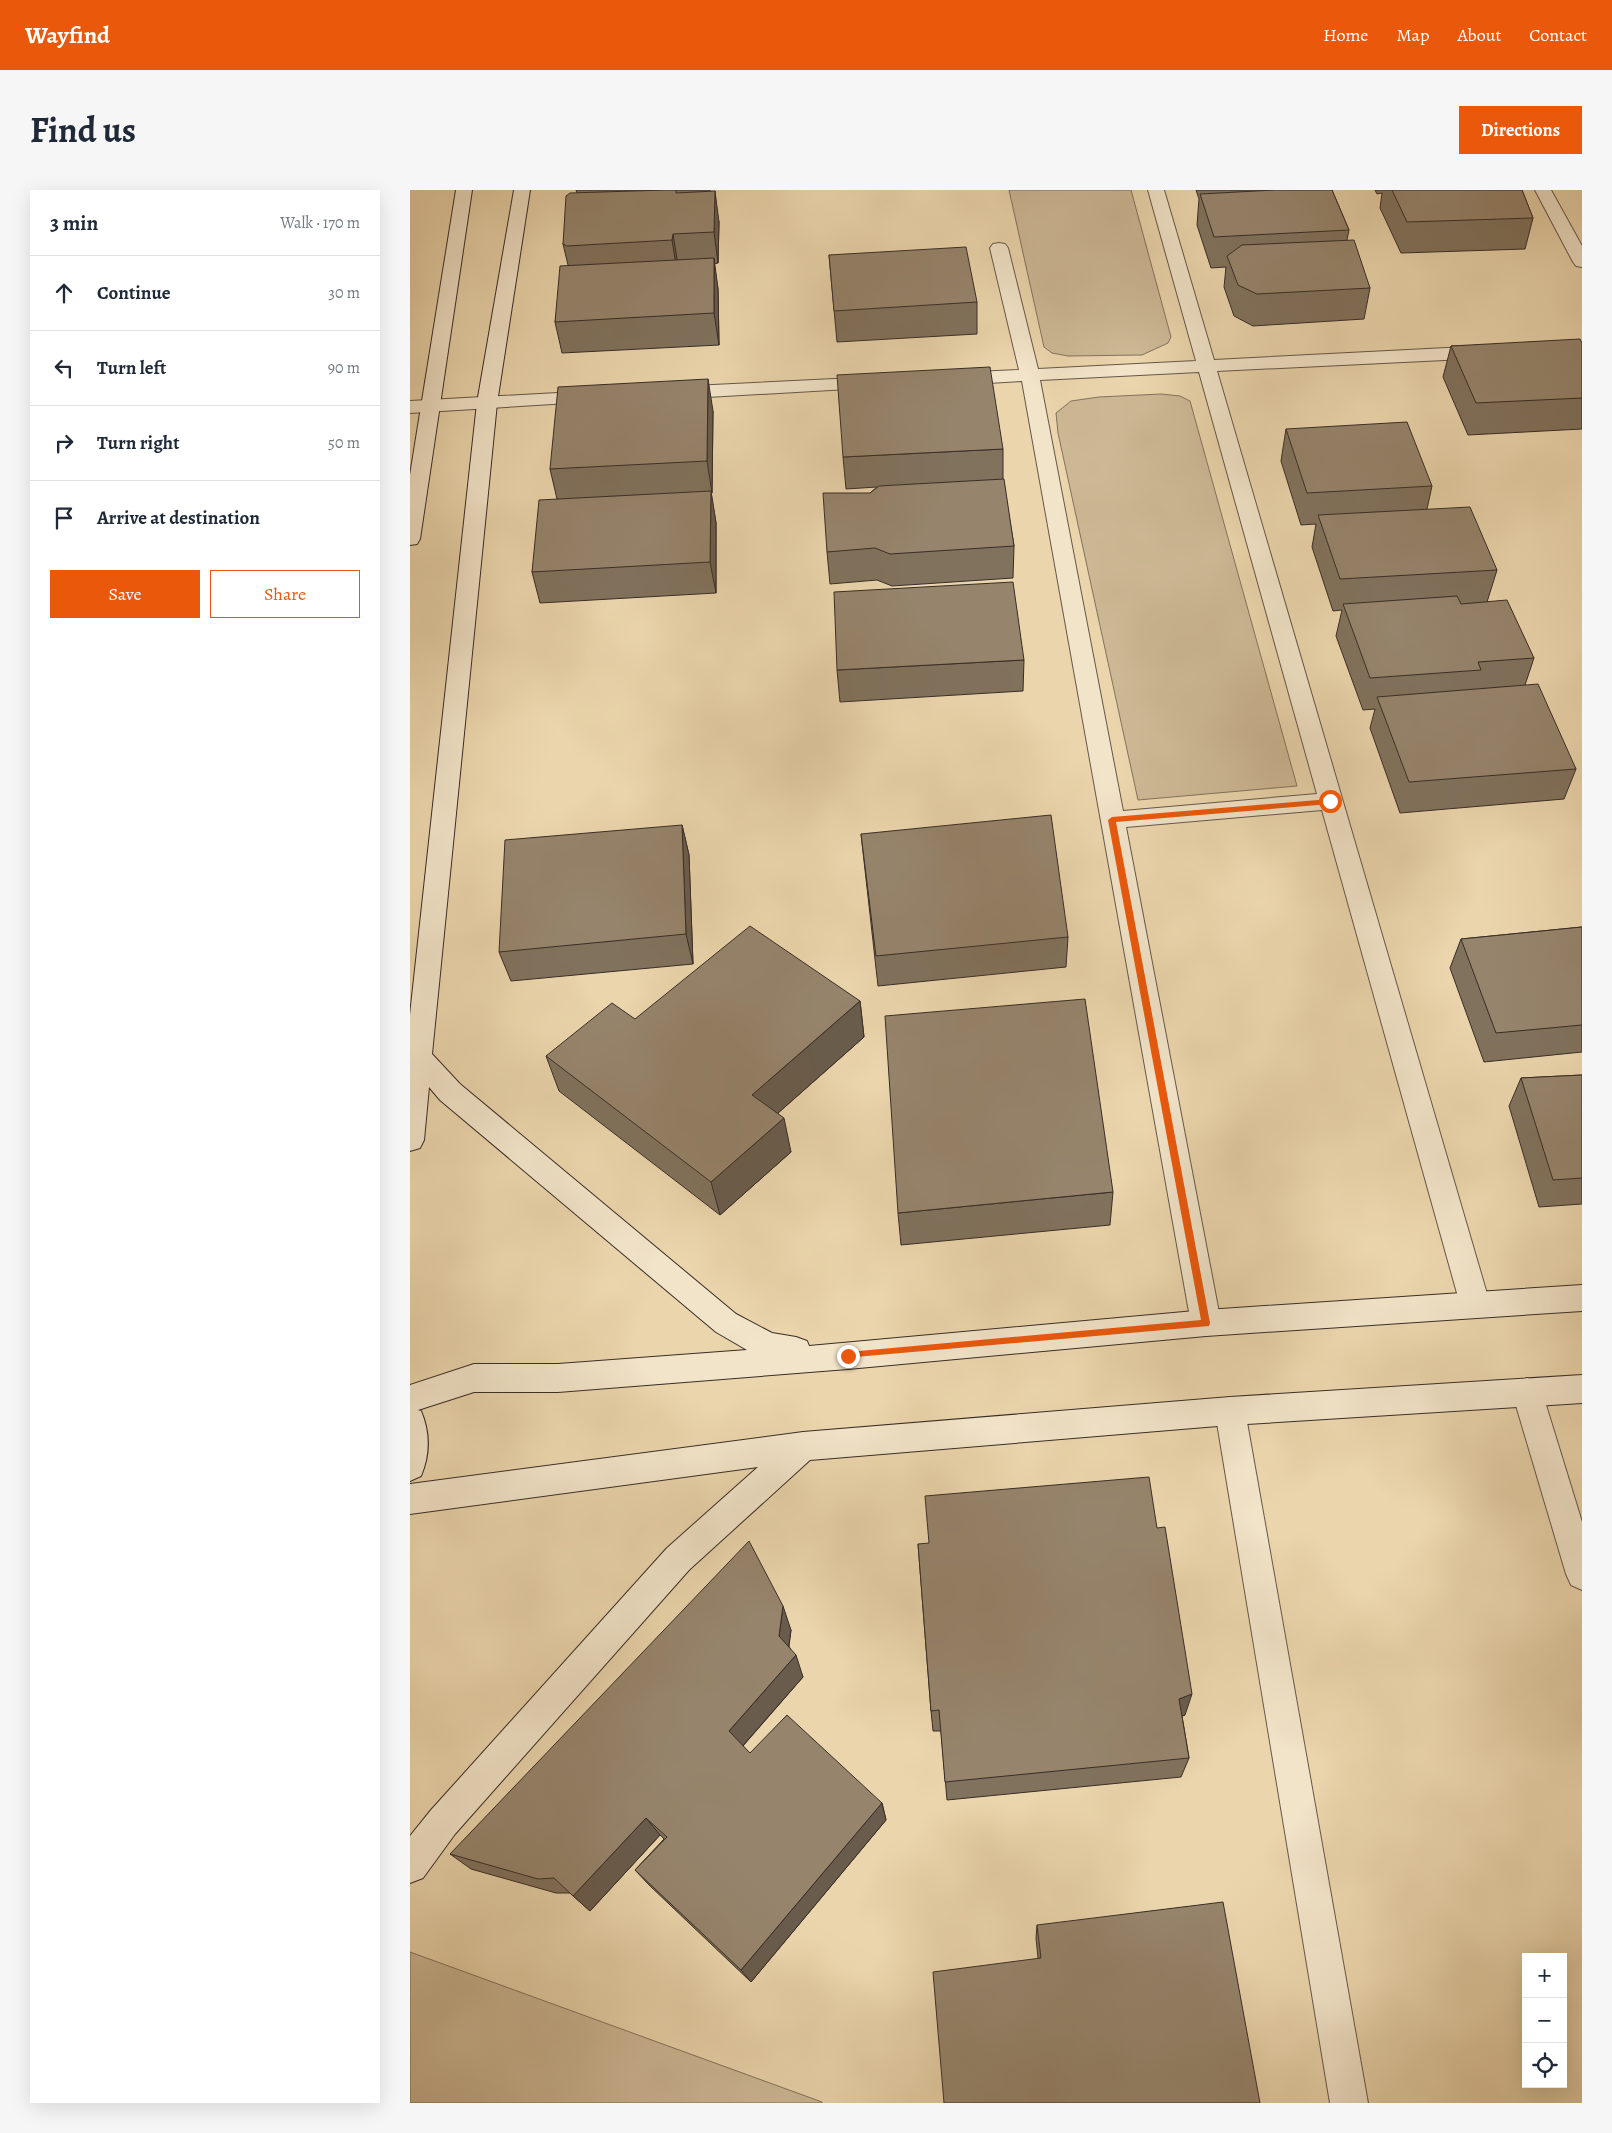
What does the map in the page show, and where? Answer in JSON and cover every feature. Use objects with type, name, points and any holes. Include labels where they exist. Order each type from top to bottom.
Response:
[{"type":"street","points":[[410,538],[464,190]]},
{"type":"street","points":[[410,1140],[488,403],[522,190]]},
{"type":"street","points":[[1156,190],[1475,1304]]},
{"type":"street","points":[[1543,190],[1582,262]]},
{"type":"street","points":[[999,248],[1030,375],[1206,1323]]},
{"type":"street","points":[[941,380],[1503,352]]},
{"type":"street","points":[[655,394],[892,382]]},
{"type":"street","points":[[410,407],[616,396]]},
{"type":"street","points":[[1112,820],[1330,801]]},
{"type":"street","points":[[419,1057],[450,1092],[726,1323],[767,1346],[848,1356]]},
{"type":"street","points":[[410,1399],[474,1378],[558,1378],[848,1356],[1206,1323],[1582,1298]]},
{"type":"street","points":[[410,1499],[803,1446],[1230,1411],[1582,1389]]},
{"type":"street","points":[[1527,1392],[1582,1574]]},
{"type":"street","points":[[1230,1411],[1349,2103]]},
{"type":"street","points":[[410,1421],[413,1431],[410,1466]]},
{"type":"street","points":[[410,1865],[443,1822],[678,1560],[803,1446]]},
{"type":"shaded area","points":[[1009,190],[1131,190],[1171,337],[1168,343],[1142,355],[1068,356],[1052,353],[1044,347]]},
{"type":"shaded area","points":[[1161,394],[1180,396],[1190,401],[1297,786],[1138,800],[1058,433],[1056,413],[1071,401],[1099,397]]},
{"type":"shaded area","points":[[410,1952],[822,2102],[822,2103],[410,2103]]},
{"type":"building","points":[[676,190],[676,193],[715,191],[714,232],[673,234],[672,240],[567,246],[563,244],[566,196],[570,193]]},
{"type":"building","points":[[1275,190],[1332,190],[1349,230],[1214,237],[1200,194]]},
{"type":"building","points":[[1392,190],[1522,190],[1533,218],[1407,222]]},
{"type":"building","points":[[1354,240],[1370,288],[1257,294],[1238,285],[1227,256],[1242,245]]},
{"type":"building","points":[[966,247],[977,302],[834,311],[829,255]]},
{"type":"building","points":[[714,258],[714,313],[555,322],[560,266]]},
{"type":"building","points":[[1580,339],[1582,343],[1582,398],[1476,403],[1451,346]]},
{"type":"building","points":[[990,367],[1003,449],[843,457],[837,375]]},
{"type":"building","points":[[708,379],[707,461],[550,469],[558,387]]},
{"type":"building","points":[[1407,422],[1432,486],[1307,493],[1286,429]]},
{"type":"building","points":[[1004,479],[1014,546],[890,554],[875,548],[827,552],[823,493],[870,493],[879,486]]},
{"type":"building","points":[[711,491],[710,562],[532,572],[539,500]]},
{"type":"building","points":[[1470,507],[1497,570],[1340,579],[1318,515]]},
{"type":"building","points":[[1013,582],[1024,660],[837,670],[834,592]]},
{"type":"building","points":[[1457,596],[1461,604],[1507,600],[1534,658],[1478,662],[1481,670],[1370,678],[1343,604]]},
{"type":"building","points":[[1538,684],[1576,769],[1409,782],[1377,697]]},
{"type":"building","points":[[1051,815],[1068,937],[876,956],[861,834]]},
{"type":"building","points":[[682,825],[686,934],[499,952],[505,840]]},
{"type":"building","points":[[750,926],[860,1001],[752,1095],[784,1118],[711,1182],[546,1056],[612,1003],[635,1019]]},
{"type":"building","points":[[1582,927],[1582,1025],[1496,1033],[1461,939]]},
{"type":"building","points":[[1085,999],[1113,1192],[898,1213],[885,1016]]},
{"type":"building","points":[[1582,1075],[1582,1178],[1553,1180],[1521,1078]]},
{"type":"building","points":[[1149,1477],[1157,1528],[1165,1527],[1192,1694],[1179,1699],[1189,1758],[945,1782],[939,1710],[931,1711],[918,1544],[929,1543],[925,1496]]},
{"type":"building","points":[[749,1541],[783,1606],[779,1636],[796,1655],[729,1731],[750,1753],[787,1715],[882,1803],[741,1970],[635,1870],[667,1837],[646,1818],[573,1896],[554,1878],[538,1879],[450,1854]]},
{"type":"building","points":[[1223,1902],[1260,2103],[944,2103],[933,1972],[1041,1958],[1037,1925]]},
{"type":"route","points":[[848,1356],[1206,1323],[1112,820],[1330,801]]}]
